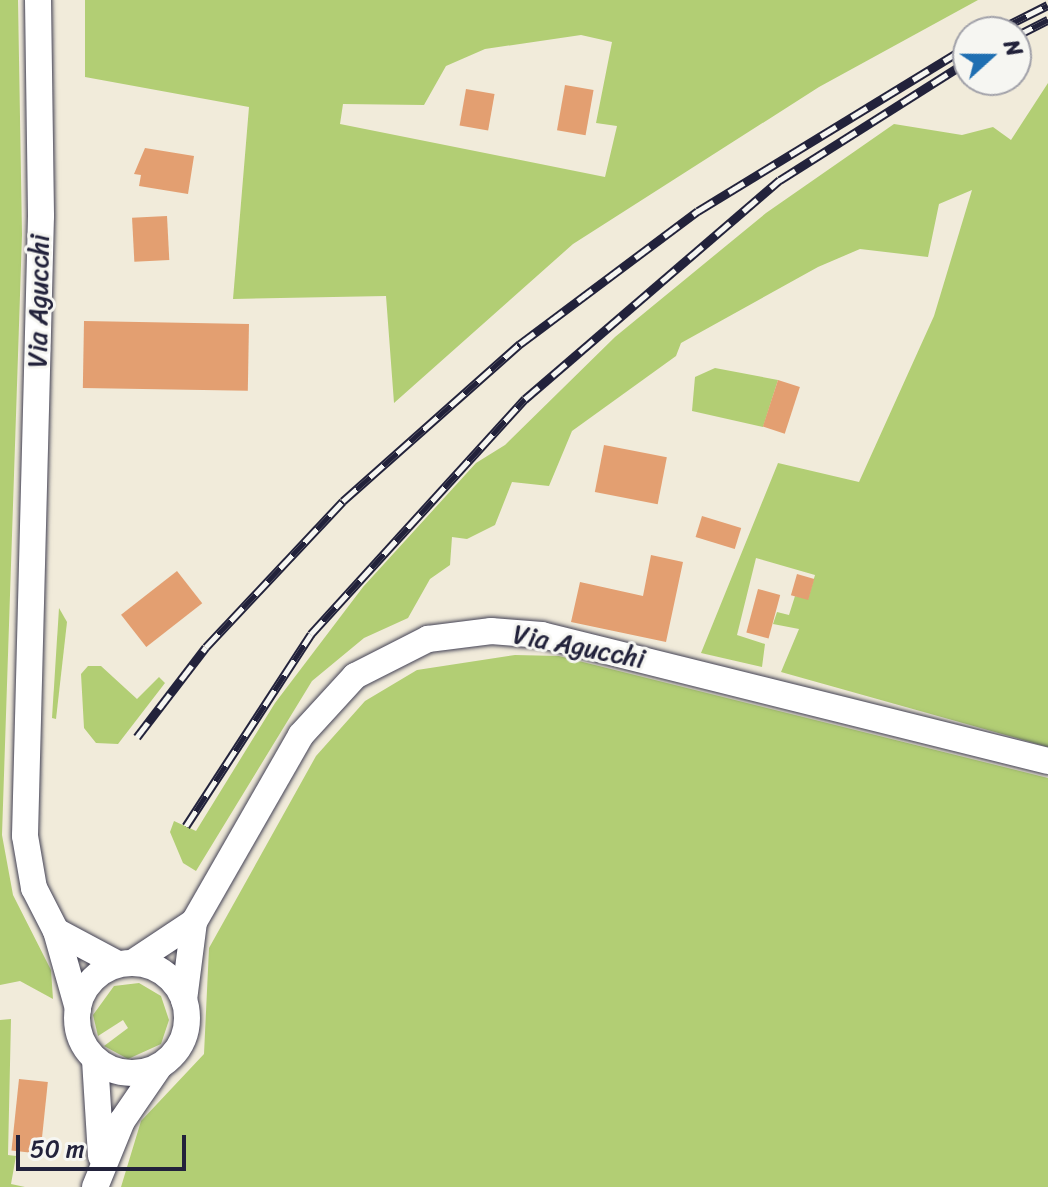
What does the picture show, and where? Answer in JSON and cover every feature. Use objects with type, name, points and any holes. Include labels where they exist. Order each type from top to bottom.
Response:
[{"type":"street","name":"Via Agucchi","points":[[38,0],[41,216],[25,836],[34,888],[56,931],[78,1009]]},
{"type":"street","name":"Via Agucchi","points":[[184,1000],[194,922],[263,794],[322,708],[383,657],[448,634],[552,637],[1048,761]]},
{"type":"street","name":"Via Agucchi","points":[[125,963],[194,922]]},
{"type":"street","points":[[56,931],[125,963],[166,974],[184,1000],[184,1038],[159,1067],[98,1177]]},
{"type":"street","points":[[98,1177],[95,1060],[79,1035],[78,1009],[92,979],[125,963]]},
{"type":"street","points":[[95,1060],[132,1074],[159,1067]]},
{"type":"green space","points":[[0,0],[18,0],[22,235],[2,835],[13,895],[51,970],[53,999],[20,981],[0,985]]},
{"type":"green space","points":[[85,0],[978,0],[819,87],[573,244],[394,403],[386,296],[233,299],[249,107],[85,77]],"holes":[[[581,35],[612,42],[596,123],[617,126],[605,177],[340,124],[343,104],[424,105],[446,66],[485,49]]]},
{"type":"green space","points":[[1048,83],[1048,747],[781,672],[799,629],[773,624],[777,612],[789,615],[795,596],[808,599],[815,575],[756,558],[737,635],[765,644],[762,667],[701,653],[778,463],[859,482],[934,316],[972,190],[939,204],[928,257],[860,249],[818,267],[681,343],[676,356],[572,431],[549,486],[512,482],[495,525],[467,539],[452,537],[450,565],[430,579],[408,618],[364,638],[312,681],[196,871],[183,863],[170,832],[174,821],[196,831],[275,703],[363,587],[476,463],[505,445],[615,337],[766,213],[894,124],[962,135],[993,127],[1011,140]]},
{"type":"green space","points":[[715,368],[778,380],[763,427],[692,411],[695,377]]},
{"type":"green space","points":[[59,608],[67,622],[56,719],[52,718]]},
{"type":"green space","points":[[515,655],[559,656],[1048,778],[1048,1187],[121,1187],[141,1121],[204,1054],[209,948],[316,756],[365,701],[417,670]]},
{"type":"green space","points":[[88,666],[101,666],[137,699],[159,677],[165,683],[118,744],[96,743],[84,728],[81,674]]},
{"type":"green space","points":[[139,983],[161,996],[169,1020],[161,1044],[128,1059],[104,1046],[128,1028],[123,1020],[98,1036],[93,1015],[114,986]]},
{"type":"green space","points":[[11,1019],[8,1155],[16,1156],[11,1184],[25,1187],[0,1187],[0,1020]]},
{"type":"building","points":[[565,85],[594,90],[586,135],[557,130]]},
{"type":"building","points":[[466,89],[495,94],[488,130],[460,125]]},
{"type":"building","points":[[145,148],[194,156],[188,194],[139,186],[141,175],[134,174]]},
{"type":"building","points":[[167,216],[169,260],[134,262],[132,218]]},
{"type":"building","points":[[84,321],[249,324],[248,391],[83,388]]},
{"type":"building","points":[[778,380],[800,387],[785,434],[763,427]]},
{"type":"building","points":[[604,445],[667,457],[658,504],[595,492]]},
{"type":"building","points":[[702,516],[741,528],[735,549],[696,537]]},
{"type":"building","points":[[651,555],[683,562],[666,642],[571,622],[580,582],[643,596]]},
{"type":"building","points":[[177,571],[202,603],[146,647],[121,615]]},
{"type":"building","points":[[797,574],[814,579],[808,600],[791,595]]},
{"type":"building","points":[[758,589],[780,595],[769,638],[746,632]]},
{"type":"building","points":[[19,1079],[48,1082],[40,1154],[11,1151]]},
{"type":"railway","points":[[1026,16],[1048,5]]},
{"type":"railway","points":[[1032,28],[1048,20]]},
{"type":"railway","points":[[137,737],[206,647],[343,501],[520,344],[698,211],[952,56]]},
{"type":"railway","points":[[186,826],[311,634],[525,399],[780,180],[952,71]]}]
